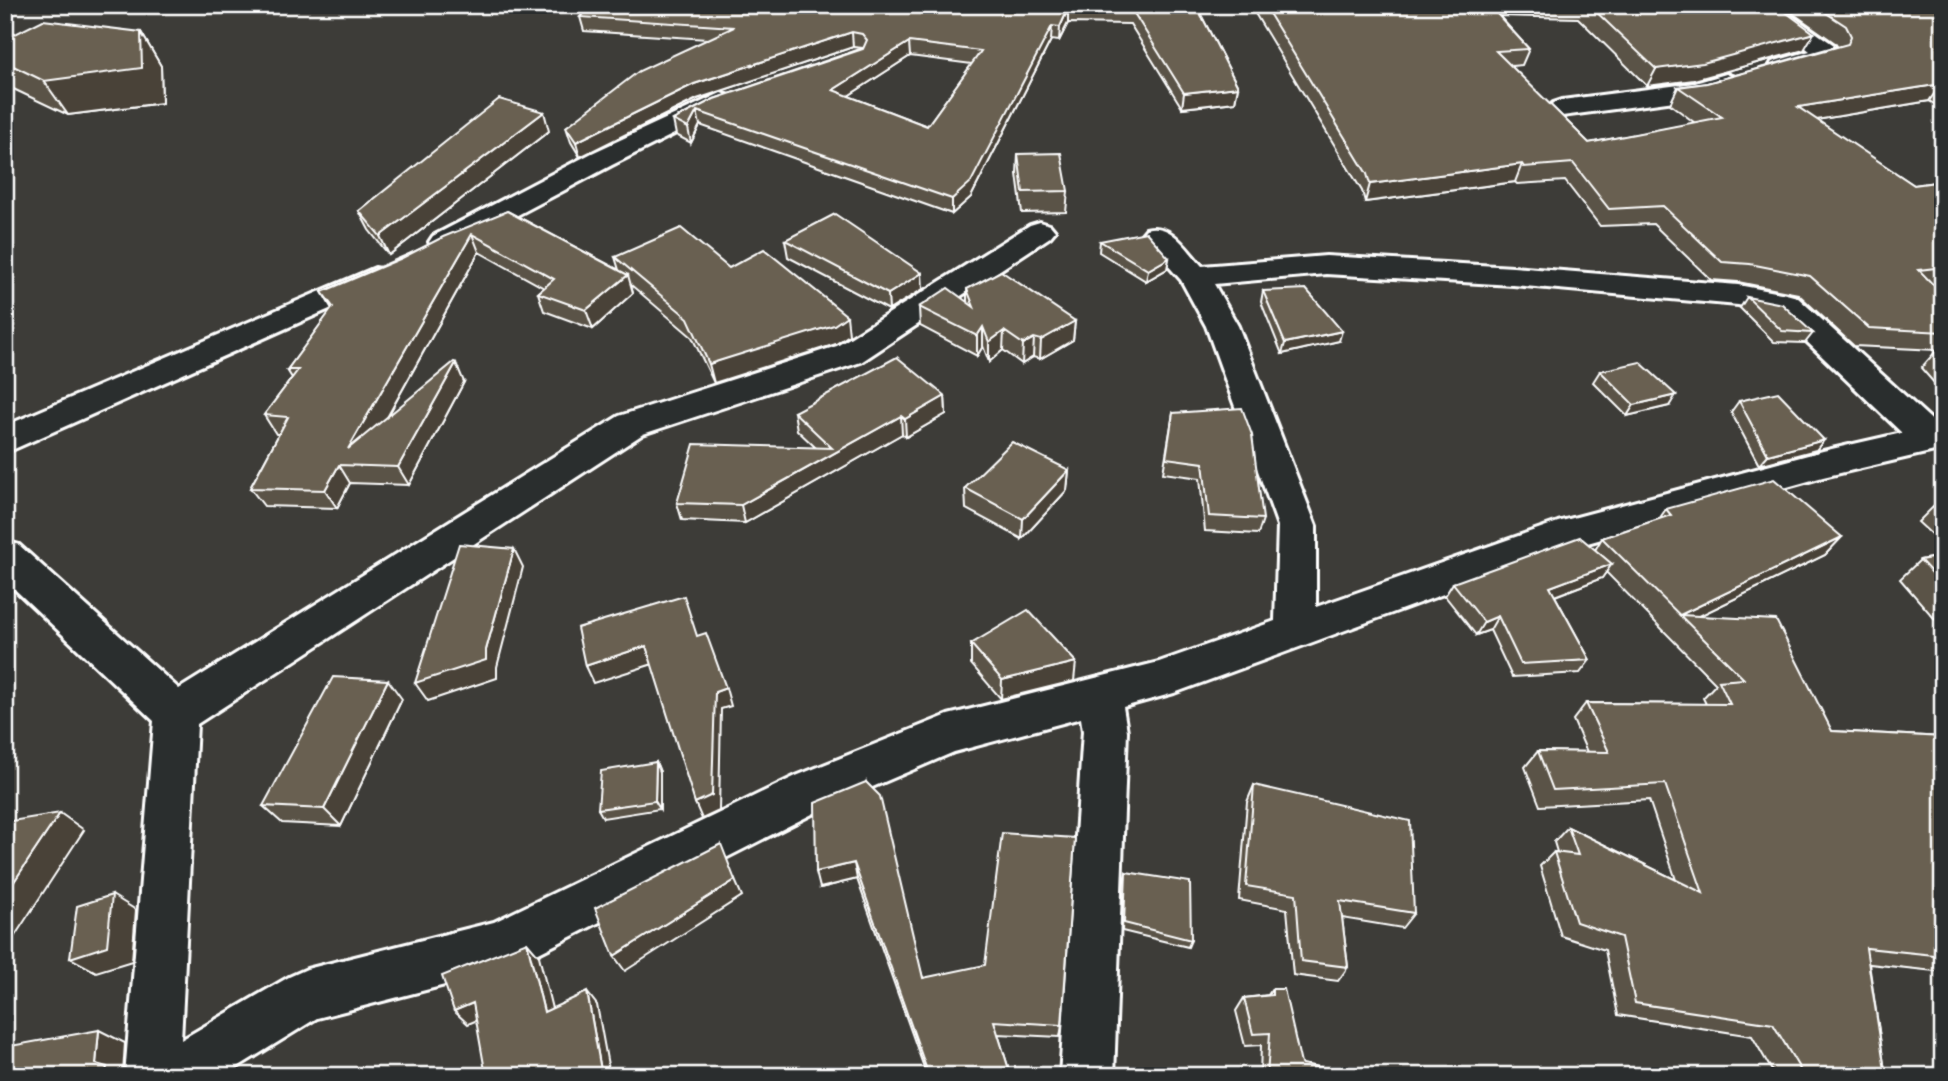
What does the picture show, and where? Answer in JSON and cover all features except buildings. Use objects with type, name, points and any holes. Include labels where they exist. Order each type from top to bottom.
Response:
[{"type":"street","points":[[1562,108],[1697,90],[1826,54],[1825,50],[1760,5]]},
{"type":"street","points":[[5,440],[410,260],[695,112],[743,94]]},
{"type":"street","points":[[176,714],[631,425],[849,354],[1040,231]]},
{"type":"street","points":[[1156,235],[1194,275],[1222,326],[1297,526],[1295,630]]},
{"type":"street","points":[[1194,275],[1326,265],[1513,276],[1738,295],[1786,304],[1936,437]]},
{"type":"street","points":[[172,1076],[307,995],[499,946],[812,791],[935,739],[1158,680],[1558,537],[1810,468],[1936,437]]},
{"type":"street","points":[[5,556],[176,714]]},
{"type":"street","points":[[1087,1076],[1105,731],[1100,695]]},
{"type":"street","points":[[152,1076],[176,714]]}]
